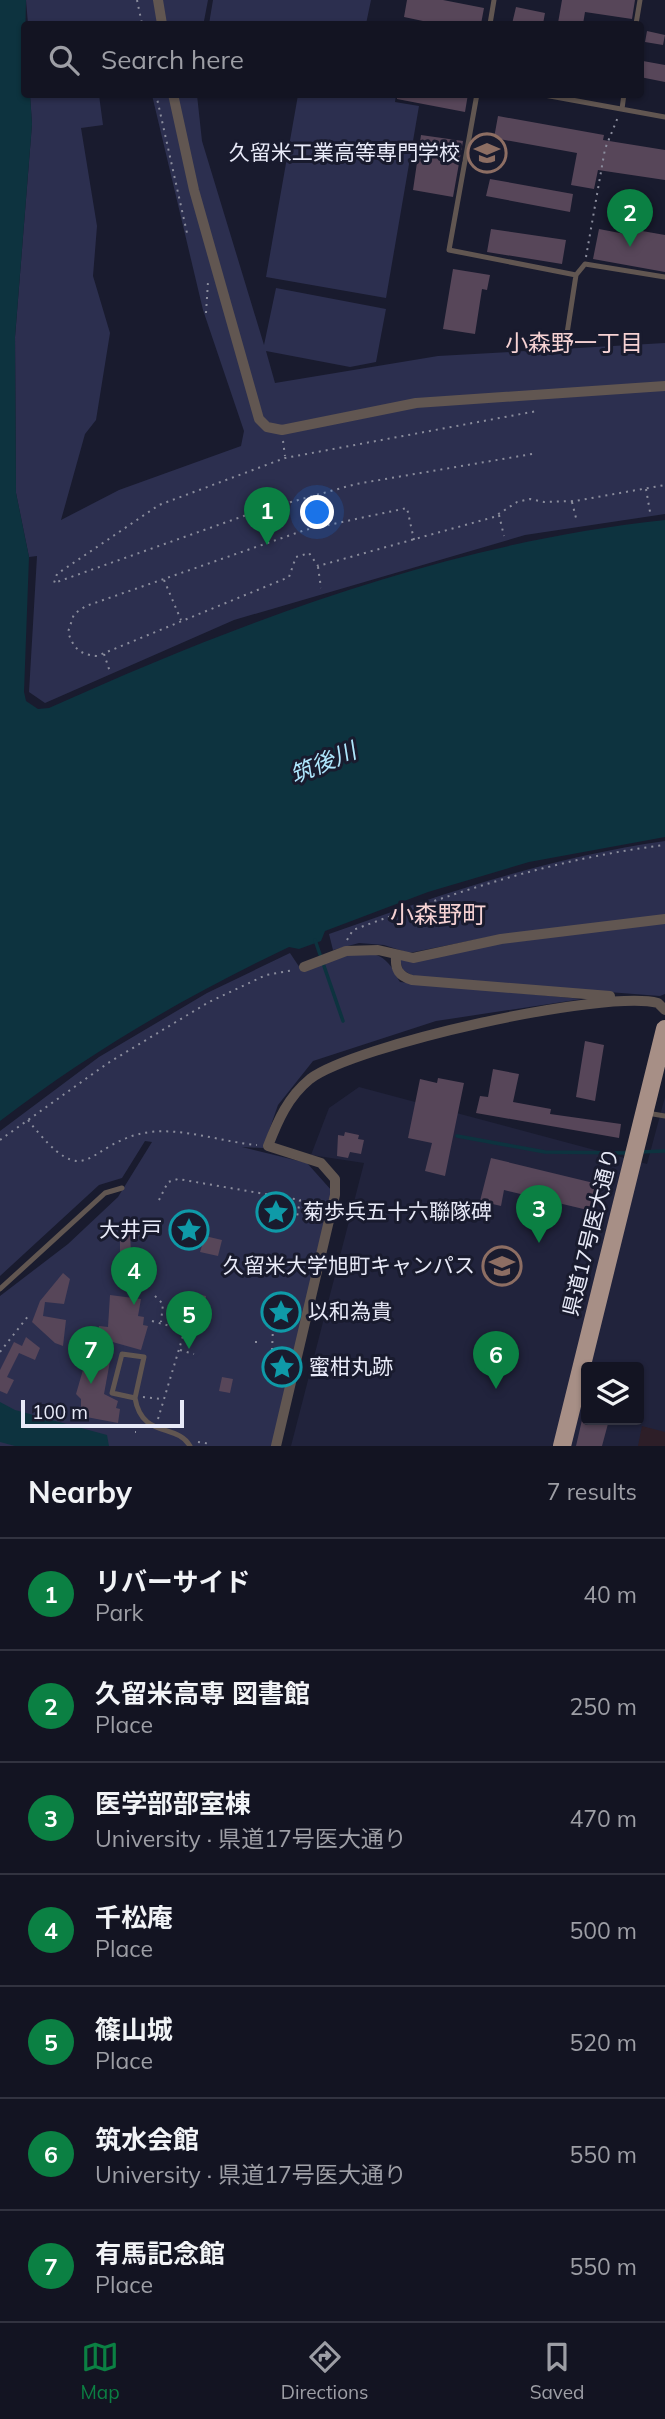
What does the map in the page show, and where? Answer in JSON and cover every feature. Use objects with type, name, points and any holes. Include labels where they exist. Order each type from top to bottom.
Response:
[{"type":"main road","name":"県道17号医大通り","points":[[562,1446],[665,1028]]},
{"type":"street","points":[[158,0],[162,21]]},
{"type":"street","points":[[174,98],[194,190],[259,419],[267,427],[282,430],[416,404],[665,386]]},
{"type":"street","points":[[304,967],[346,951],[378,950],[414,958],[501,939],[665,919]]},
{"type":"street","points":[[396,956],[397,971],[412,980],[626,999],[658,1003],[665,1010]]},
{"type":"street","points":[[276,1446],[335,1195],[335,1180],[321,1163],[268,1146],[279,1118],[295,1093],[313,1077],[367,1054],[417,1038],[509,1017],[626,999]]},
{"type":"lane","points":[[490,21],[494,0]]},
{"type":"lane","points":[[636,21],[640,0]]},
{"type":"lane","points":[[476,98],[449,250],[576,275]]},
{"type":"lane","points":[[561,98],[665,117]]},
{"type":"lane","points":[[622,109],[623,98]]},
{"type":"lane","points":[[566,340],[576,275],[585,264],[665,277]]},
{"type":"lane","points":[[644,1113],[665,1116]]},
{"type":"lane","points":[[0,1289],[105,1193],[122,1188]]},
{"type":"lane","points":[[135,1397],[112,1393],[122,1354],[145,1357],[135,1397],[136,1407],[150,1424],[184,1438],[190,1446]]},
{"type":"path","points":[[137,0],[141,21]]},
{"type":"path","points":[[157,98],[187,233]]},
{"type":"path","points":[[585,264],[605,149],[622,109]]},
{"type":"path","points":[[532,454],[356,484],[255,512],[54,583],[57,574],[159,505],[285,458],[537,411]]},
{"type":"path","points":[[282,430],[285,458]]},
{"type":"path","points":[[318,566],[499,514],[517,502],[530,499],[544,502],[572,501],[665,485]]},
{"type":"path","points":[[646,488],[650,512]]},
{"type":"path","points":[[572,501],[577,522]]},
{"type":"path","points":[[321,589],[318,566],[309,553],[296,557],[289,577],[97,656],[82,654],[73,646],[68,632],[74,614],[86,606],[305,530],[407,508],[414,540]]},
{"type":"path","points":[[499,514],[504,536]]},
{"type":"path","points":[[164,579],[181,621]]},
{"type":"path","points":[[104,653],[110,671]]},
{"type":"path","points":[[346,951],[345,945],[353,930],[445,896],[535,869],[665,845]]},
{"type":"path","points":[[0,1140],[108,1063],[209,1002],[266,975],[304,967]]},
{"type":"path","points":[[27,1120],[51,1149],[67,1160],[82,1160],[149,1132],[178,1132],[224,1142],[268,1146]]},
{"type":"path","points":[[159,1200],[168,1182],[178,1179],[300,1200],[297,1217]]},
{"type":"path","points":[[155,1296],[163,1304],[160,1323]]},
{"type":"path","points":[[0,1352],[29,1315]]},
{"type":"path","points":[[159,1416],[189,1316]]},
{"type":"path","points":[[152,1321],[184,1330]]},
{"type":"path","points":[[280,1325],[274,1326],[272,1351],[298,1358]]},
{"type":"path","points":[[178,1349],[194,1354]]},
{"type":"path","points":[[135,1397],[163,1400]]},
{"type":"shaded area","points":[[26,0],[208,0],[204,21],[28,21]]},
{"type":"shaded area","points":[[213,0],[371,0],[367,21],[210,21]]},
{"type":"shaded area","points":[[30,98],[99,98],[103,125],[81,128],[97,226],[93,276],[110,333],[96,420],[85,434],[61,520],[119,490],[241,446],[244,431],[203,310],[153,98],[197,98],[202,141],[264,345],[276,288],[386,309],[376,362],[350,367],[266,351],[275,383],[438,356],[665,343],[665,514],[525,535],[234,620],[45,703],[29,692],[37,556],[29,557],[16,493],[15,337],[32,124]]},
{"type":"shaded area","points":[[297,98],[396,98],[395,102],[419,106],[386,298],[266,277]]},
{"type":"shaded area","points":[[665,841],[665,917],[499,935],[409,953],[384,945],[359,943],[333,950],[329,934],[412,905],[536,867]]},
{"type":"shaded area","points":[[665,923],[665,994],[660,996],[415,977],[403,970],[400,960],[503,943]]},
{"type":"shaded area","points":[[290,953],[302,971],[346,955],[369,953],[380,956],[388,963],[400,982],[582,999],[436,1021],[313,1061],[278,1105],[263,1148],[242,1147],[307,1163],[332,1191],[273,1446],[0,1446],[0,1296],[68,1244],[118,1197],[152,1142],[145,1141],[122,1178],[99,1185],[0,1276],[0,1131],[99,1057],[207,993]]},
{"type":"shaded area","name":"久留米大学旭町キャンパス","points":[[359,1087],[647,1164],[665,1097],[665,1446],[291,1446],[364,1163],[311,1155],[329,1108]]},
{"type":"shaded area","points":[[642,1426],[665,1432],[665,1446],[638,1446]]},
{"type":"water","name":"筑後川","points":[[0,0],[26,0],[26,21],[21,21],[21,98],[30,98],[32,124],[15,337],[16,493],[29,557],[24,692],[26,701],[38,709],[49,708],[273,616],[427,566],[585,531],[665,520],[665,837],[529,862],[428,892],[325,931],[321,941],[299,949],[289,947],[140,1026],[0,1121]]},
{"type":"water","points":[[0,1402],[15,1410],[107,1435],[109,1446],[15,1446],[0,1442]]},
{"type":"building","points":[[407,0],[443,0],[484,8],[482,21],[423,21],[404,17]]},
{"type":"building","points":[[562,0],[635,0],[632,19],[585,12],[584,21],[558,21]]},
{"type":"building","points":[[516,7],[545,13],[544,21],[513,21]]},
{"type":"building","points":[[647,31],[665,35],[663,45],[645,42]]},
{"type":"building","points":[[644,61],[665,65],[665,82],[644,78]]},
{"type":"building","points":[[397,98],[467,98],[465,112]]},
{"type":"building","points":[[498,116],[604,135],[603,140],[665,150],[665,180],[598,170],[594,189],[571,185],[577,153],[494,138]]},
{"type":"building","points":[[421,135],[463,141],[453,197],[413,190]]},
{"type":"building","points":[[490,179],[573,194],[570,212],[486,196]]},
{"type":"building","points":[[625,228],[665,235],[665,272],[593,259],[599,229],[625,234]]},
{"type":"building","points":[[491,229],[566,240],[562,264],[487,252]]},
{"type":"building","points":[[453,269],[490,275],[487,290],[482,289],[475,334],[443,329]]},
{"type":"building","points":[[585,1041],[604,1045],[595,1101],[576,1097]]},
{"type":"building","points":[[493,1069],[519,1074],[513,1102],[551,1109],[550,1114],[621,1124],[619,1138],[476,1113],[480,1096],[488,1097]]},
{"type":"building","points":[[438,1078],[464,1083],[445,1176],[425,1171],[432,1143],[408,1138],[420,1079],[437,1083]]},
{"type":"building","points":[[345,1132],[359,1135],[358,1139],[364,1140],[361,1154],[350,1152],[348,1158],[337,1156],[338,1135],[344,1136]]},
{"type":"building","points":[[491,1158],[602,1185],[596,1212],[504,1190],[501,1206],[480,1201]]},
{"type":"building","points":[[130,1232],[131,1254],[120,1254],[120,1238]]},
{"type":"building","points":[[205,1236],[222,1240],[218,1256],[200,1252]]},
{"type":"building","points":[[63,1273],[70,1279],[64,1304],[45,1302],[43,1316],[66,1320],[63,1346],[55,1343],[32,1322],[40,1301]]},
{"type":"building","points":[[186,1292],[206,1296],[202,1320],[181,1312]]},
{"type":"building","points":[[110,1295],[141,1299],[138,1316],[144,1317],[143,1325],[148,1326],[141,1350],[109,1341],[109,1344],[97,1342],[99,1326],[108,1327]]},
{"type":"building","points":[[26,1337],[40,1348],[35,1360],[19,1353],[7,1377],[14,1380],[7,1394],[0,1391],[0,1370],[14,1342],[22,1346]]},
{"type":"building","points":[[87,1356],[110,1361],[104,1394],[118,1401],[118,1423],[81,1416],[81,1399],[76,1394]]},
{"type":"building","points":[[222,1377],[233,1379],[230,1393],[219,1391]]},
{"type":"building","points":[[581,1424],[608,1425],[602,1446],[576,1446]]},
{"type":"waterway","points":[[315,940],[343,1021]]},
{"type":"waterway","points":[[457,1136],[545,1152],[628,1153]]},
{"type":"waterway","points":[[639,1152],[665,1151]]},
{"type":"place","name":"久留米工業高等専門学校","points":[[487,153]]},
{"type":"place","name":"久留米高専 図書館","points":[[630,247]]},
{"type":"place","name":"リバーサイド","points":[[267,545]]},
{"type":"place","name":"菊歩兵五十六聯隊碑","points":[[276,1212]]},
{"type":"place","name":"大井戸","points":[[189,1230]]},
{"type":"place","name":"医学部部室棟","points":[[539,1243]]},
{"type":"place","name":"久留米大学旭町キャンパス","points":[[502,1266]]},
{"type":"place","name":"千松庵","points":[[134,1305]]},
{"type":"place","name":"以和為貴","points":[[281,1312]]},
{"type":"place","name":"篠山城","points":[[189,1349]]},
{"type":"place","name":"蜜柑丸跡","points":[[282,1367]]},
{"type":"place","name":"有馬記念館","points":[[91,1384]]},
{"type":"place","name":"筑水会館","points":[[496,1389]]},
{"type":"district","name":"小森野一丁目","points":[[574,343]]},
{"type":"district","name":"小森野町","points":[[438,915]]}]
